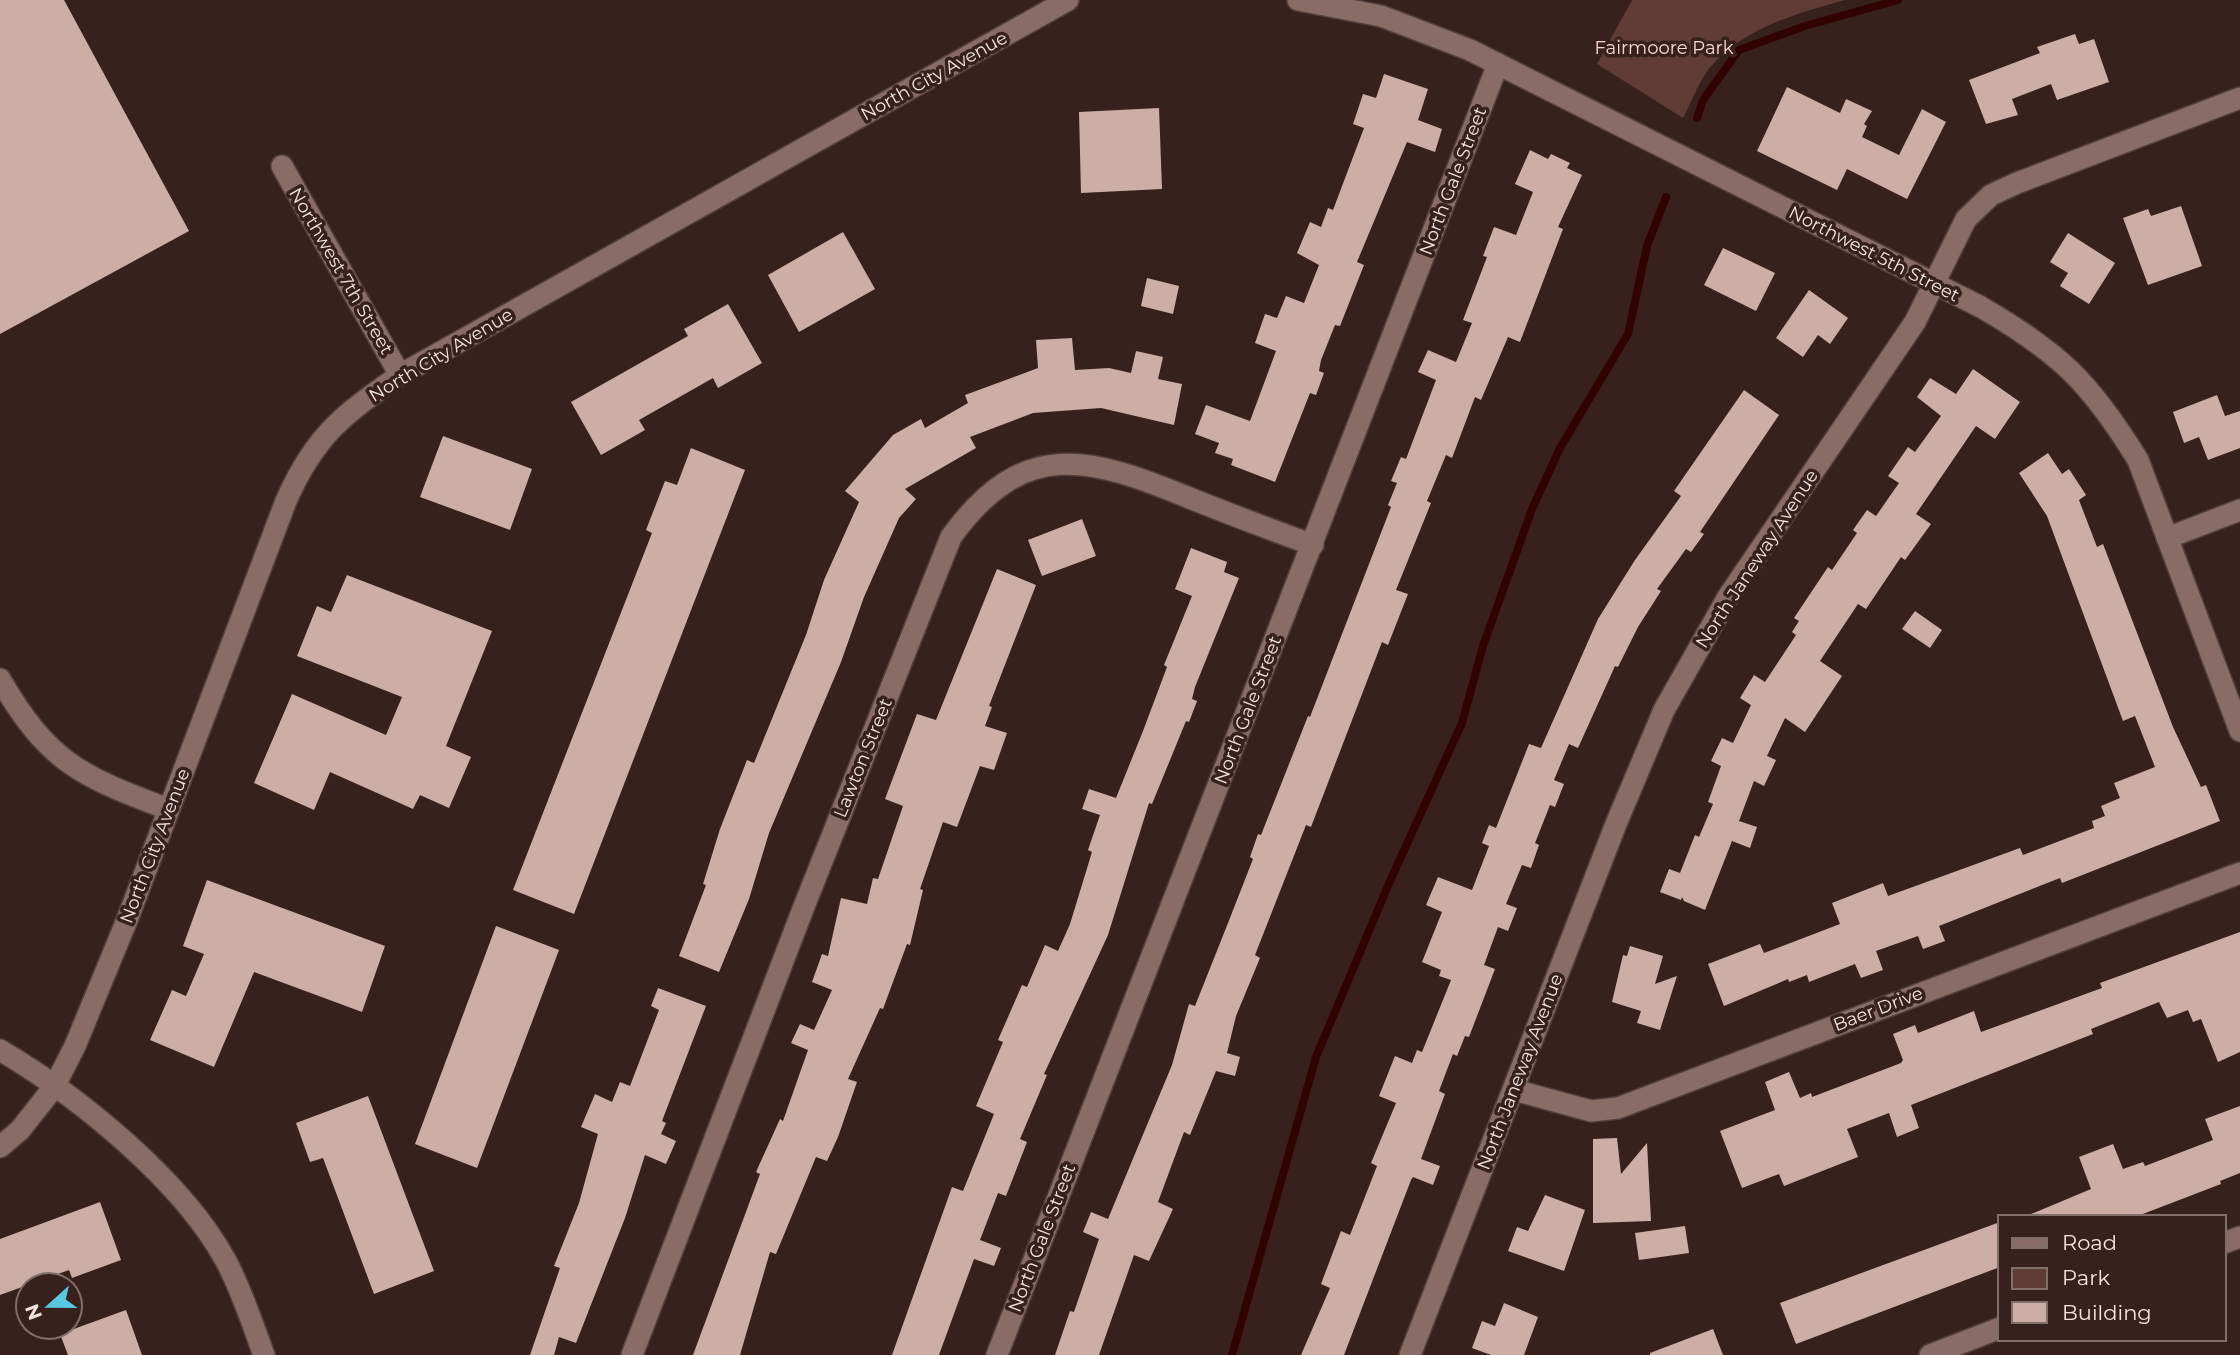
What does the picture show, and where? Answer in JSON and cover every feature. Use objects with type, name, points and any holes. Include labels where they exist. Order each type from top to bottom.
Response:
[{"type":"street","name":"North City Avenue","points":[[0,1147],[20,1130],[54,1087],[80,1033],[286,500],[305,461],[329,429],[400,375],[1068,0]]},
{"type":"street","name":"Northwest 5th Street","points":[[1298,0],[1381,16],[1429,32],[1498,64],[1934,284],[2033,338],[2068,367],[2096,396],[2121,429],[2137,460],[2240,731]]},
{"type":"street","name":"North Gale Street","points":[[997,1355],[1498,64]]},
{"type":"street","name":"North Janeway Avenue","points":[[1410,1355],[1616,824],[1664,710],[1728,597],[1915,322],[1966,219],[1991,195],[2240,98]]},
{"type":"street","name":"Northwest 7th Street","points":[[282,166],[400,375]]},
{"type":"street","name":"Lawton Street","points":[[632,1355],[803,909],[951,537],[974,505],[993,489],[1019,475],[1063,464],[1090,465],[1137,476],[1313,545]]},
{"type":"street","points":[[2167,538],[2240,510]]},
{"type":"street","points":[[0,679],[41,741],[63,760],[89,777],[168,809]]},
{"type":"street","name":"Baer Drive","points":[[1514,1090],[1591,1111],[1618,1108],[2240,873]]},
{"type":"street","points":[[0,1050],[113,1132],[198,1217],[239,1287],[264,1355]]},
{"type":"street","points":[[1930,1355],[1998,1329]]},
{"type":"green space","name":"Fairmoore Park","points":[[1632,0],[1845,0],[1770,24],[1737,43],[1708,70],[1683,118],[1597,64]]},
{"type":"building","points":[[0,0],[64,0],[189,231],[0,334]]},
{"type":"building","points":[[2075,34],[2079,44],[2094,39],[2109,82],[2057,100],[2051,84],[2012,99],[2018,115],[1986,124],[1969,80],[2040,53],[2037,47]]},
{"type":"building","points":[[1384,74],[1428,89],[1418,120],[1442,129],[1435,152],[1407,142],[1357,262],[1364,265],[1340,326],[1335,325],[1321,360],[1319,371],[1324,373],[1316,395],[1310,393],[1275,482],[1231,465],[1233,459],[1215,453],[1219,443],[1195,434],[1206,405],[1250,421],[1276,351],[1255,343],[1265,314],[1277,318],[1286,296],[1304,303],[1319,265],[1297,253],[1310,222],[1321,227],[1328,208],[1333,210],[1364,128],[1353,124],[1363,94],[1376,98]]},
{"type":"building","points":[[1787,87],[1840,113],[1846,99],[1872,111],[1864,124],[1867,126],[1862,137],[1899,155],[1922,109],[1946,122],[1907,199],[1847,169],[1837,190],[1757,151]]},
{"type":"building","points":[[1159,108],[1162,189],[1081,193],[1079,112]]},
{"type":"building","points":[[1530,150],[1548,159],[1551,154],[1570,163],[1567,168],[1582,175],[1558,227],[1563,229],[1520,342],[1508,337],[1481,400],[1475,397],[1452,458],[1446,455],[1427,501],[1431,503],[1396,590],[1408,594],[1388,645],[1382,642],[1311,827],[1306,825],[1255,955],[1260,958],[1236,1016],[1227,1053],[1240,1057],[1235,1076],[1216,1071],[1190,1135],[1184,1132],[1158,1202],[1173,1209],[1149,1261],[1134,1255],[1099,1355],[1055,1355],[1070,1311],[1074,1312],[1099,1239],[1083,1232],[1091,1212],[1108,1219],[1172,1065],[1189,1004],[1195,1006],[1253,859],[1250,857],[1258,834],[1261,835],[1308,716],[1310,717],[1391,507],[1388,505],[1397,483],[1391,481],[1401,457],[1406,459],[1436,380],[1418,372],[1428,350],[1456,362],[1472,323],[1463,320],[1487,257],[1483,256],[1494,227],[1516,235],[1533,192],[1515,184]]},
{"type":"building","points":[[2181,206],[2202,266],[2148,285],[2123,218],[2148,209],[2151,216]]},
{"type":"building","points":[[843,232],[875,289],[799,332],[768,275]]},
{"type":"building","points":[[2068,233],[2115,263],[2089,304],[2060,286],[2068,273],[2050,262]]},
{"type":"building","points":[[1723,248],[1775,273],[1756,311],[1704,285]]},
{"type":"building","points":[[1147,278],[1179,286],[1173,314],[1141,306]]},
{"type":"building","points":[[1809,290],[1848,318],[1830,344],[1818,335],[1803,357],[1776,338]]},
{"type":"building","points":[[728,304],[762,363],[718,388],[713,378],[639,420],[645,430],[601,455],[571,402],[688,336],[684,329]]},
{"type":"building","points":[[1072,338],[1075,370],[1109,368],[1131,373],[1136,351],[1163,357],[1158,379],[1182,384],[1174,425],[1101,408],[1033,413],[970,437],[976,448],[905,489],[916,499],[899,518],[864,597],[841,662],[769,833],[749,899],[719,972],[679,956],[706,885],[703,884],[720,829],[747,760],[754,763],[806,635],[824,580],[859,502],[845,491],[893,435],[921,419],[925,428],[968,403],[965,395],[1038,368],[1036,340]]},
{"type":"building","points":[[1973,369],[2020,402],[1995,439],[1976,426],[1916,514],[1931,524],[1905,560],[1901,557],[1866,609],[1858,604],[1820,661],[1842,676],[1805,732],[1785,718],[1767,756],[1776,760],[1764,786],[1754,781],[1739,821],[1757,827],[1750,848],[1732,841],[1705,910],[1684,901],[1682,897],[1681,900],[1660,892],[1669,869],[1680,873],[1695,835],[1699,837],[1713,804],[1708,802],[1721,766],[1711,761],[1722,738],[1733,743],[1751,705],[1740,698],[1754,675],[1765,682],[1796,635],[1792,632],[1799,621],[1794,618],[1828,567],[1832,570],[1857,533],[1853,530],[1867,510],[1876,516],[1899,483],[1888,476],[1908,447],[1915,452],[1941,416],[1917,397],[1930,378],[1956,394]]},
{"type":"building","points":[[1744,390],[1779,415],[1700,532],[1704,534],[1691,552],[1686,549],[1657,589],[1661,591],[1638,627],[1618,667],[1615,666],[1578,748],[1569,744],[1554,780],[1564,784],[1555,807],[1550,805],[1535,843],[1539,845],[1531,868],[1522,865],[1506,904],[1517,908],[1508,931],[1498,927],[1484,965],[1495,969],[1469,1037],[1465,1036],[1457,1056],[1453,1054],[1439,1091],[1445,1094],[1421,1159],[1440,1166],[1433,1185],[1413,1177],[1411,1180],[1344,1355],[1301,1355],[1330,1288],[1321,1284],[1341,1231],[1350,1235],[1377,1166],[1371,1163],[1396,1103],[1379,1096],[1395,1056],[1412,1063],[1417,1050],[1422,1052],[1451,980],[1439,976],[1441,970],[1422,962],[1442,912],[1426,905],[1438,877],[1472,890],[1489,846],[1482,843],[1489,825],[1496,828],[1529,744],[1541,748],[1598,619],[1635,560],[1681,496],[1674,491]]},
{"type":"building","points":[[2217,395],[2225,416],[2240,411],[2240,448],[2208,460],[2199,437],[2184,443],[2173,412]]},
{"type":"building","points":[[443,436],[532,469],[510,530],[420,497]]},
{"type":"building","points":[[691,448],[745,470],[574,914],[513,890],[652,533],[646,530],[665,481],[677,485]]},
{"type":"building","points":[[2048,453],[2062,474],[2069,469],[2086,495],[2079,500],[2097,547],[2103,544],[2173,727],[2201,787],[2206,785],[2220,821],[2062,883],[2060,878],[1939,926],[1945,941],[1923,949],[1918,936],[1876,951],[1883,970],[1861,978],[1855,964],[1809,982],[1807,975],[1789,982],[1788,979],[1724,1006],[1708,964],[1760,944],[1764,953],[1840,924],[1832,903],[1883,883],[1888,896],[2020,848],[2023,855],[2094,828],[2092,821],[2105,816],[2101,806],[2120,798],[2114,783],[2155,767],[2135,716],[2123,721],[2047,516],[2019,473]]},
{"type":"building","points":[[1082,519],[1096,556],[1042,576],[1028,540]]},
{"type":"building","points":[[1191,548],[1227,562],[1224,572],[1239,578],[1195,687],[1192,699],[1197,701],[1189,722],[1186,721],[1152,804],[1149,803],[1108,935],[1044,1074],[1047,1075],[1020,1139],[1027,1142],[1006,1196],[998,1193],[980,1240],[1001,1248],[994,1266],[974,1259],[939,1355],[892,1355],[952,1187],[963,1191],[994,1114],[976,1106],[1003,1042],[998,1040],[1022,985],[1027,987],[1045,945],[1058,951],[1070,924],[1092,852],[1088,850],[1100,815],[1082,809],[1089,789],[1116,798],[1167,667],[1164,665],[1192,596],[1175,589]]},
{"type":"building","points":[[997,569],[1036,585],[989,706],[992,707],[985,726],[1007,733],[994,770],[980,766],[957,827],[943,822],[920,889],[923,890],[910,945],[907,944],[883,1009],[880,1008],[848,1079],[857,1082],[838,1137],[827,1161],[816,1157],[776,1254],[770,1252],[740,1355],[693,1355],[760,1174],[756,1172],[780,1119],[783,1121],[808,1050],[791,1043],[800,1024],[814,1030],[832,990],[812,982],[822,954],[828,956],[841,898],[867,904],[873,878],[878,879],[903,806],[885,799],[917,714],[936,720]]},
{"type":"building","points":[[347,575],[492,631],[446,746],[471,757],[449,808],[420,795],[413,809],[330,772],[314,810],[254,783],[292,694],[386,735],[402,697],[297,656],[317,606],[331,612]]},
{"type":"building","points":[[1915,611],[1942,630],[1930,648],[1902,629]]},
{"type":"building","points":[[207,880],[385,946],[362,1012],[254,972],[214,1067],[150,1040],[172,990],[186,996],[204,954],[183,946]]},
{"type":"building","points":[[496,926],[559,950],[477,1168],[415,1144]]},
{"type":"building","points":[[2240,932],[2240,1052],[2218,1062],[2201,1019],[2193,1022],[2188,1010],[2167,1018],[2159,1002],[2091,1029],[2093,1034],[1911,1105],[1919,1128],[1897,1137],[1889,1113],[1847,1129],[1858,1157],[1784,1186],[1779,1174],[1742,1188],[1720,1131],[1775,1110],[1765,1082],[1789,1072],[1800,1098],[1811,1093],[1812,1097],[1901,1063],[1903,1060],[1893,1034],[1915,1025],[1918,1033],[1974,1011],[1981,1032],[2102,988],[2100,983]]},
{"type":"building","points":[[1630,946],[1663,956],[1655,984],[1677,976],[1660,1030],[1637,1023],[1641,1011],[1612,1002],[1623,955],[1627,956]]},
{"type":"building","points":[[658,988],[706,1006],[662,1121],[666,1123],[661,1134],[676,1141],[666,1164],[645,1155],[625,1218],[576,1343],[559,1337],[554,1355],[530,1355],[560,1268],[554,1266],[579,1203],[598,1134],[581,1127],[595,1094],[612,1102],[620,1082],[630,1086],[659,1010],[651,1006]]},
{"type":"building","points":[[368,1096],[434,1271],[374,1294],[323,1158],[310,1162],[296,1123]]},
{"type":"building","points":[[2240,1106],[2240,1173],[2220,1181],[2221,1184],[2140,1215],[2029,1215],[2091,1189],[2079,1157],[2113,1144],[2123,1169],[2143,1162],[2145,1166],[2213,1140],[2205,1119]]},
{"type":"building","points":[[1617,1138],[1621,1174],[1647,1143],[1651,1221],[1593,1223],[1593,1139]]},
{"type":"building","points":[[1545,1195],[1585,1210],[1564,1271],[1508,1251],[1517,1227],[1528,1231]]},
{"type":"building","points":[[100,1202],[121,1260],[84,1274],[84,1271],[69,1270],[14,1271],[14,1290],[0,1295],[0,1239]]},
{"type":"building","points":[[1998,1223],[1998,1268],[1796,1344],[1780,1303]]},
{"type":"building","points":[[1685,1226],[1689,1253],[1639,1260],[1635,1233]]},
{"type":"building","points":[[1504,1303],[1538,1317],[1524,1355],[1491,1355],[1472,1348],[1482,1321],[1495,1326]]},
{"type":"building","points":[[126,1310],[142,1355],[68,1355],[63,1341],[84,1341],[84,1325]]},
{"type":"building","points":[[1713,1329],[1723,1355],[1650,1355],[1650,1353]]},
{"type":"waterway","points":[[1697,118],[1703,100],[1739,50],[1805,26],[1898,0]]},
{"type":"waterway","points":[[1232,1355],[1316,1057],[1390,881],[1462,723],[1483,646],[1532,509],[1560,448],[1628,334],[1647,246],[1666,197]]}]
